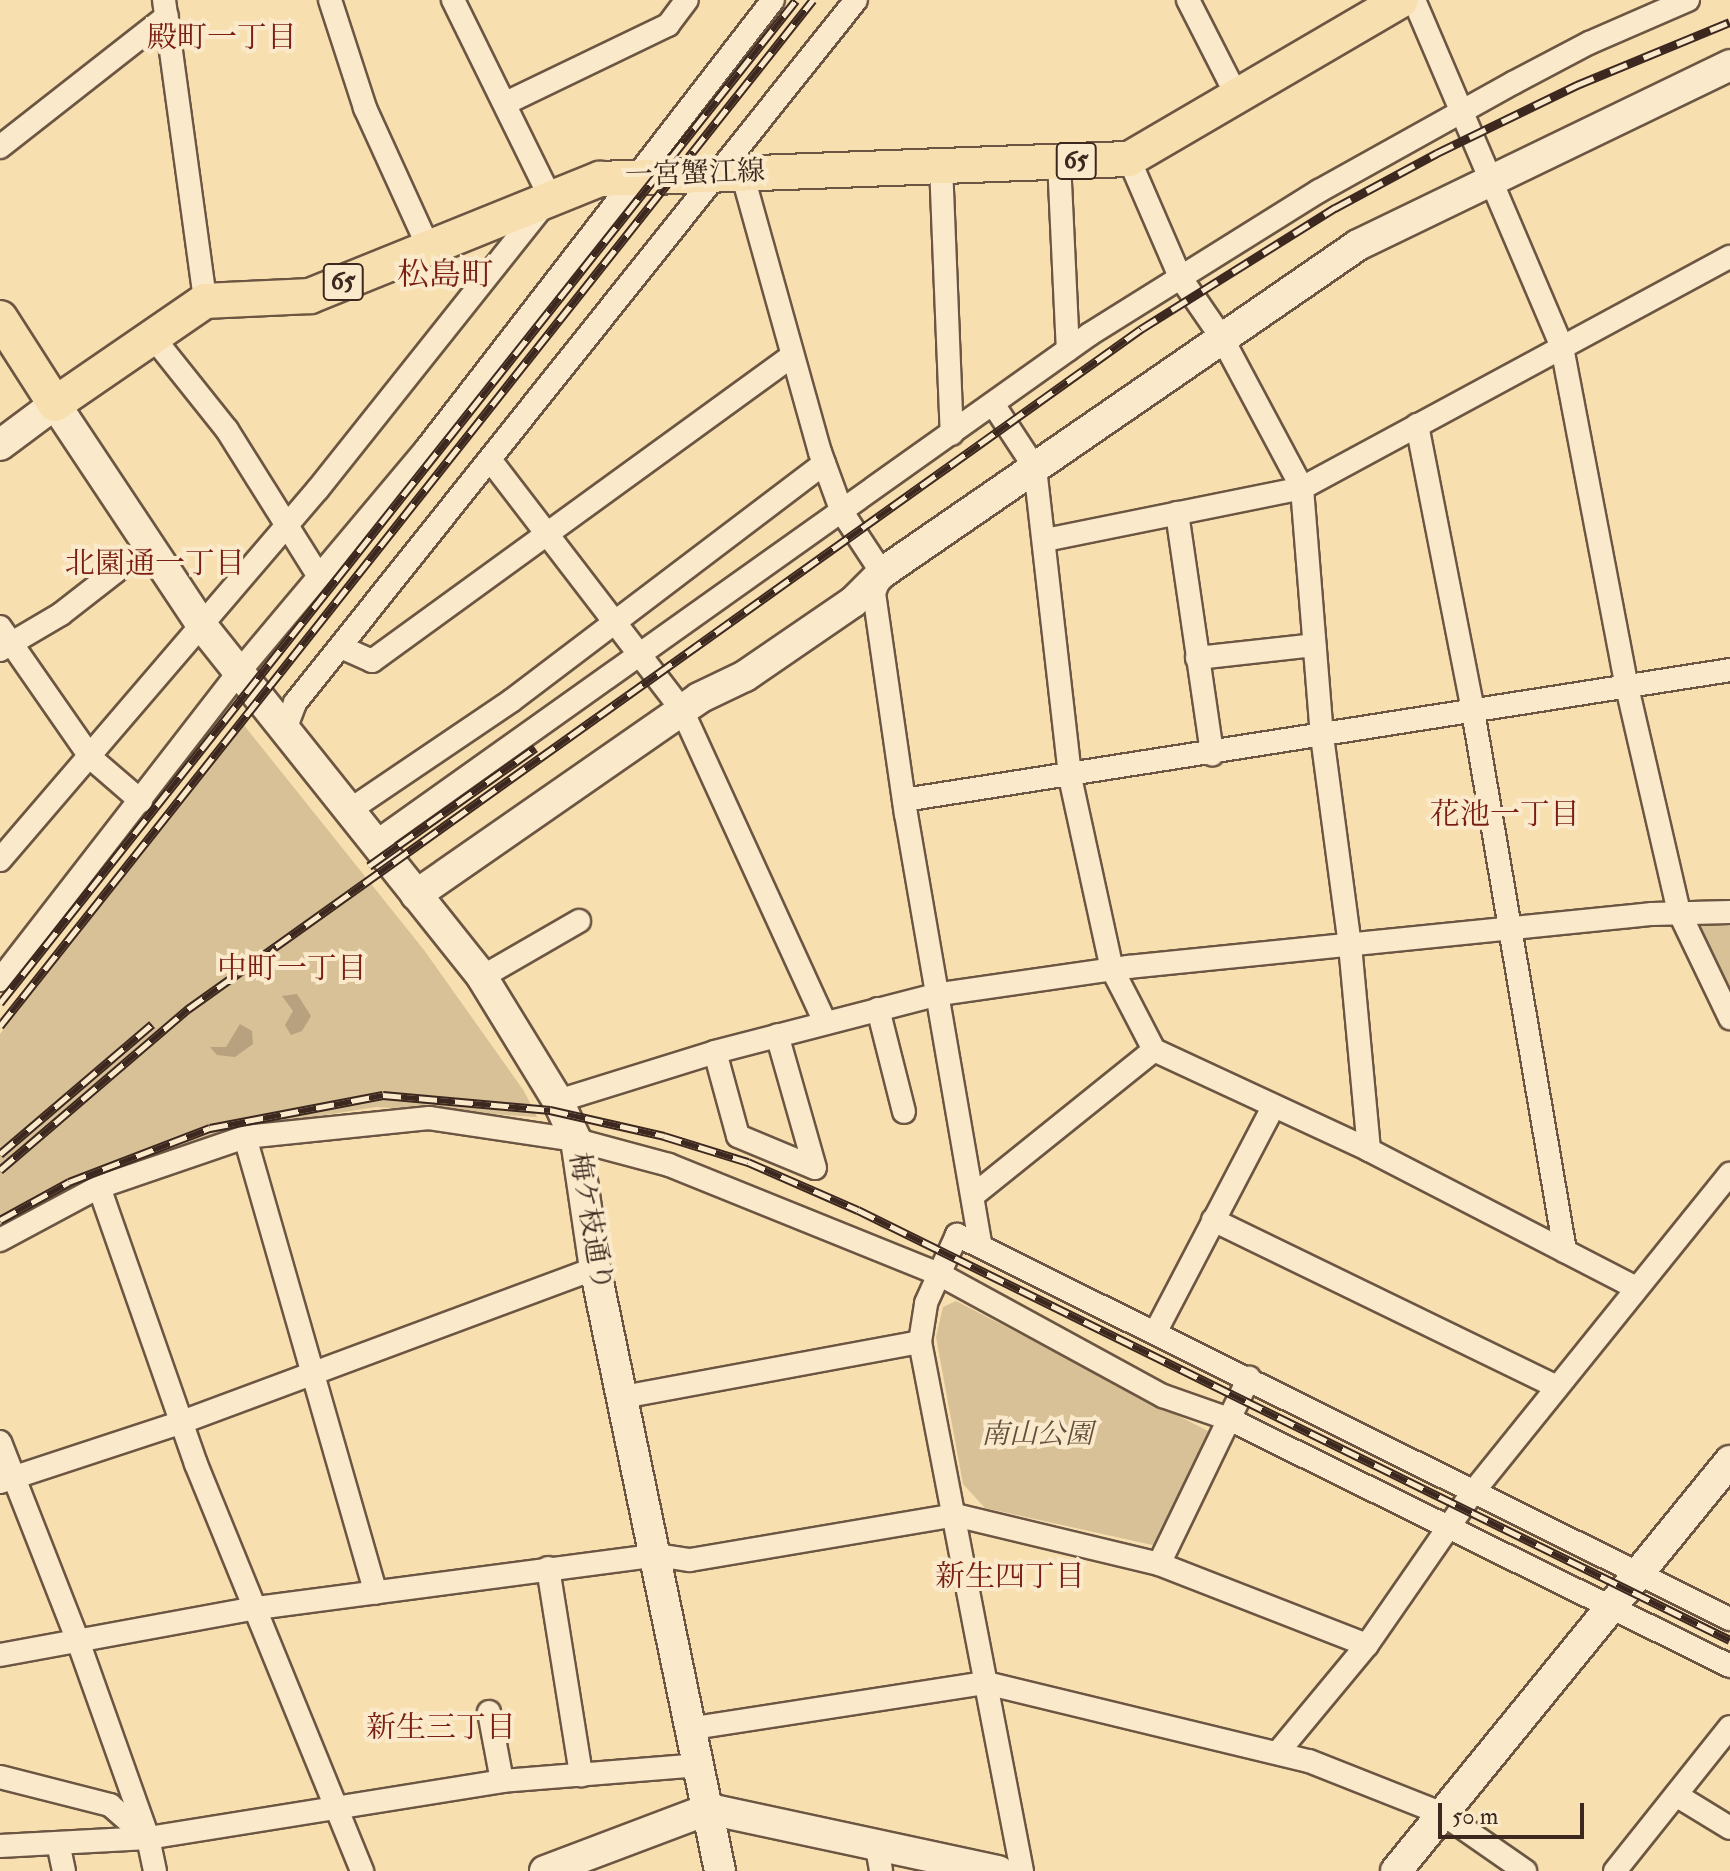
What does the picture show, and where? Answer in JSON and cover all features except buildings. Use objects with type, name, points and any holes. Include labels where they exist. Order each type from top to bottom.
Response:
[{"type":"main road","name":"一宮蟹江線","points":[[205,301],[310,296],[600,179],[634,175],[1129,159],[1401,0]]},
{"type":"main road","points":[[0,318],[55,404],[205,301]]},
{"type":"street","points":[[330,0],[365,108],[428,246]]},
{"type":"street","points":[[0,860],[203,627],[550,197],[453,0]]},
{"type":"street","points":[[506,103],[668,25],[687,0]]},
{"type":"street","points":[[0,980],[239,672],[426,449],[634,175],[773,0]]},
{"type":"street","points":[[1188,0],[1237,96]]},
{"type":"street","points":[[1414,0],[1459,113],[1494,178],[1562,347],[1627,687],[1679,912],[1730,1018]]},
{"type":"street","points":[[373,844],[1068,350],[1180,277],[1459,113],[1589,43],[1688,0]]},
{"type":"street","points":[[284,732],[295,703],[728,173],[851,2]]},
{"type":"street","points":[[0,147],[166,8]]},
{"type":"street","points":[[166,8],[205,301]]},
{"type":"street","points":[[416,895],[682,710],[757,668],[853,602],[882,573],[1358,245],[1730,65]]},
{"type":"street","points":[[1129,159],[1180,277],[1222,338],[1302,488],[1322,736],[1350,945],[1369,1150]]},
{"type":"street","points":[[1059,161],[1068,350]]},
{"type":"street","points":[[941,165],[952,434]]},
{"type":"street","points":[[728,173],[842,512],[882,573]]},
{"type":"street","points":[[1045,540],[1302,488],[1730,257]]},
{"type":"street","points":[[152,336],[227,430],[288,521],[318,575]]},
{"type":"street","points":[[343,648],[372,661],[792,356]]},
{"type":"street","points":[[0,445],[55,404]]},
{"type":"street","name":"梅ケ枝通り","points":[[55,404],[147,547],[203,627],[347,812],[482,977],[558,1101],[576,1140],[595,1268],[694,1728],[720,1871]]},
{"type":"street","points":[[993,404],[1035,468],[1070,777],[1112,969],[1154,1050],[1369,1150],[1634,1287]]},
{"type":"street","points":[[1417,425],[1473,711],[1507,930],[1565,1251]]},
{"type":"street","points":[[491,461],[682,710],[825,1022]]},
{"type":"street","points":[[347,812],[511,701],[824,463]]},
{"type":"street","points":[[1177,513],[1212,754]]},
{"type":"street","points":[[141,801],[91,758],[3,640],[61,614],[147,547]]},
{"type":"street","points":[[882,573],[874,593],[904,800],[975,1194],[981,1247]]},
{"type":"street","points":[[1197,658],[1314,645]]},
{"type":"street","points":[[904,800],[1070,777],[1730,670]]},
{"type":"street","points":[[558,1101],[715,1052],[940,994],[1112,969],[1679,912],[1730,912]]},
{"type":"street","points":[[482,977],[579,921]]},
{"type":"street","points":[[878,1009],[904,1112]]},
{"type":"street","points":[[715,1052],[738,1136],[815,1168],[777,1035]]},
{"type":"street","points":[[975,1194],[1154,1050]]},
{"type":"street","points":[[1156,1331],[1273,1107]]},
{"type":"street","points":[[0,1240],[99,1187],[245,1137],[429,1118],[576,1140],[669,1165],[939,1274],[1163,1396],[1229,1419],[1730,1666]]},
{"type":"street","points":[[245,1137],[376,1593]]},
{"type":"street","points":[[1279,1751],[1367,1645],[1452,1529],[1473,1492],[1634,1287],[1730,1174]]},
{"type":"street","points":[[99,1187],[182,1422],[362,1871]]},
{"type":"street","points":[[1213,1220],[1557,1387]]},
{"type":"street","points":[[1022,1871],[920,1342],[926,1303],[957,1235],[1156,1331],[1730,1619]]},
{"type":"street","points":[[7,1480],[182,1422],[595,1268]]},
{"type":"street","points":[[623,1397],[920,1342]]},
{"type":"street","points":[[1159,1564],[1249,1378]]},
{"type":"street","points":[[0,1442],[7,1480],[78,1641],[148,1838],[155,1871]]},
{"type":"street","points":[[1396,1871],[1614,1609],[1730,1461]]},
{"type":"street","points":[[0,1655],[257,1608],[657,1555],[690,1560],[955,1515],[1159,1564],[1367,1645]]},
{"type":"street","points":[[548,1568],[581,1775]]},
{"type":"street","points":[[694,1728],[986,1683],[1279,1751],[1443,1814],[1525,1871]]},
{"type":"street","points":[[489,1712],[502,1781]]},
{"type":"street","points":[[1615,1871],[1730,1727]]},
{"type":"street","points":[[0,1846],[148,1838],[335,1805],[502,1781],[701,1765]]},
{"type":"street","points":[[0,1777],[110,1805],[148,1838]]},
{"type":"street","points":[[1676,1795],[1730,1828]]},
{"type":"street","points":[[545,1871],[709,1809],[879,1857],[998,1871]]},
{"type":"street","points":[[58,1843],[64,1871]]},
{"type":"green space","points":[[243,724],[424,950],[524,1091],[537,1117],[376,1107],[255,1126],[73,1188],[0,1228],[0,1034]]},
{"type":"green space","points":[[1730,921],[1730,991],[1698,922]]},
{"type":"green space","name":"南山公園","points":[[956,1301],[1208,1431],[1157,1546],[985,1508],[963,1484],[936,1337],[943,1307]]},
{"type":"shaded area","points":[[297,994],[311,1016],[302,1031],[291,1035],[285,1025],[293,1011],[282,996]]},
{"type":"shaded area","points":[[240,1024],[252,1031],[253,1044],[235,1057],[217,1055],[210,1047],[226,1047]]},
{"type":"railway","points":[[0,1003],[796,0]]},
{"type":"railway","points":[[0,1026],[813,0]]},
{"type":"railway","points":[[0,1170],[188,1009],[1141,329],[1335,208],[1437,153],[1577,85],[1730,22]]},
{"type":"railway","points":[[369,866],[535,748]]},
{"type":"railway","points":[[0,1154],[152,1024]]},
{"type":"railway","points":[[0,1220],[69,1182],[210,1128],[383,1095],[550,1110],[664,1136],[748,1162],[858,1210],[1730,1640]]},
{"type":"district","name":"殿町一丁目","points":[[222,38]]},
{"type":"district","name":"松島町","points":[[445,275]]},
{"type":"district","name":"北園通一丁目","points":[[155,564]]},
{"type":"district","name":"花池一丁目","points":[[1505,815]]},
{"type":"district","name":"中町一丁目","points":[[292,969]]},
{"type":"district","name":"新生四丁目","points":[[1010,1577]]},
{"type":"district","name":"新生三丁目","points":[[441,1728]]}]
